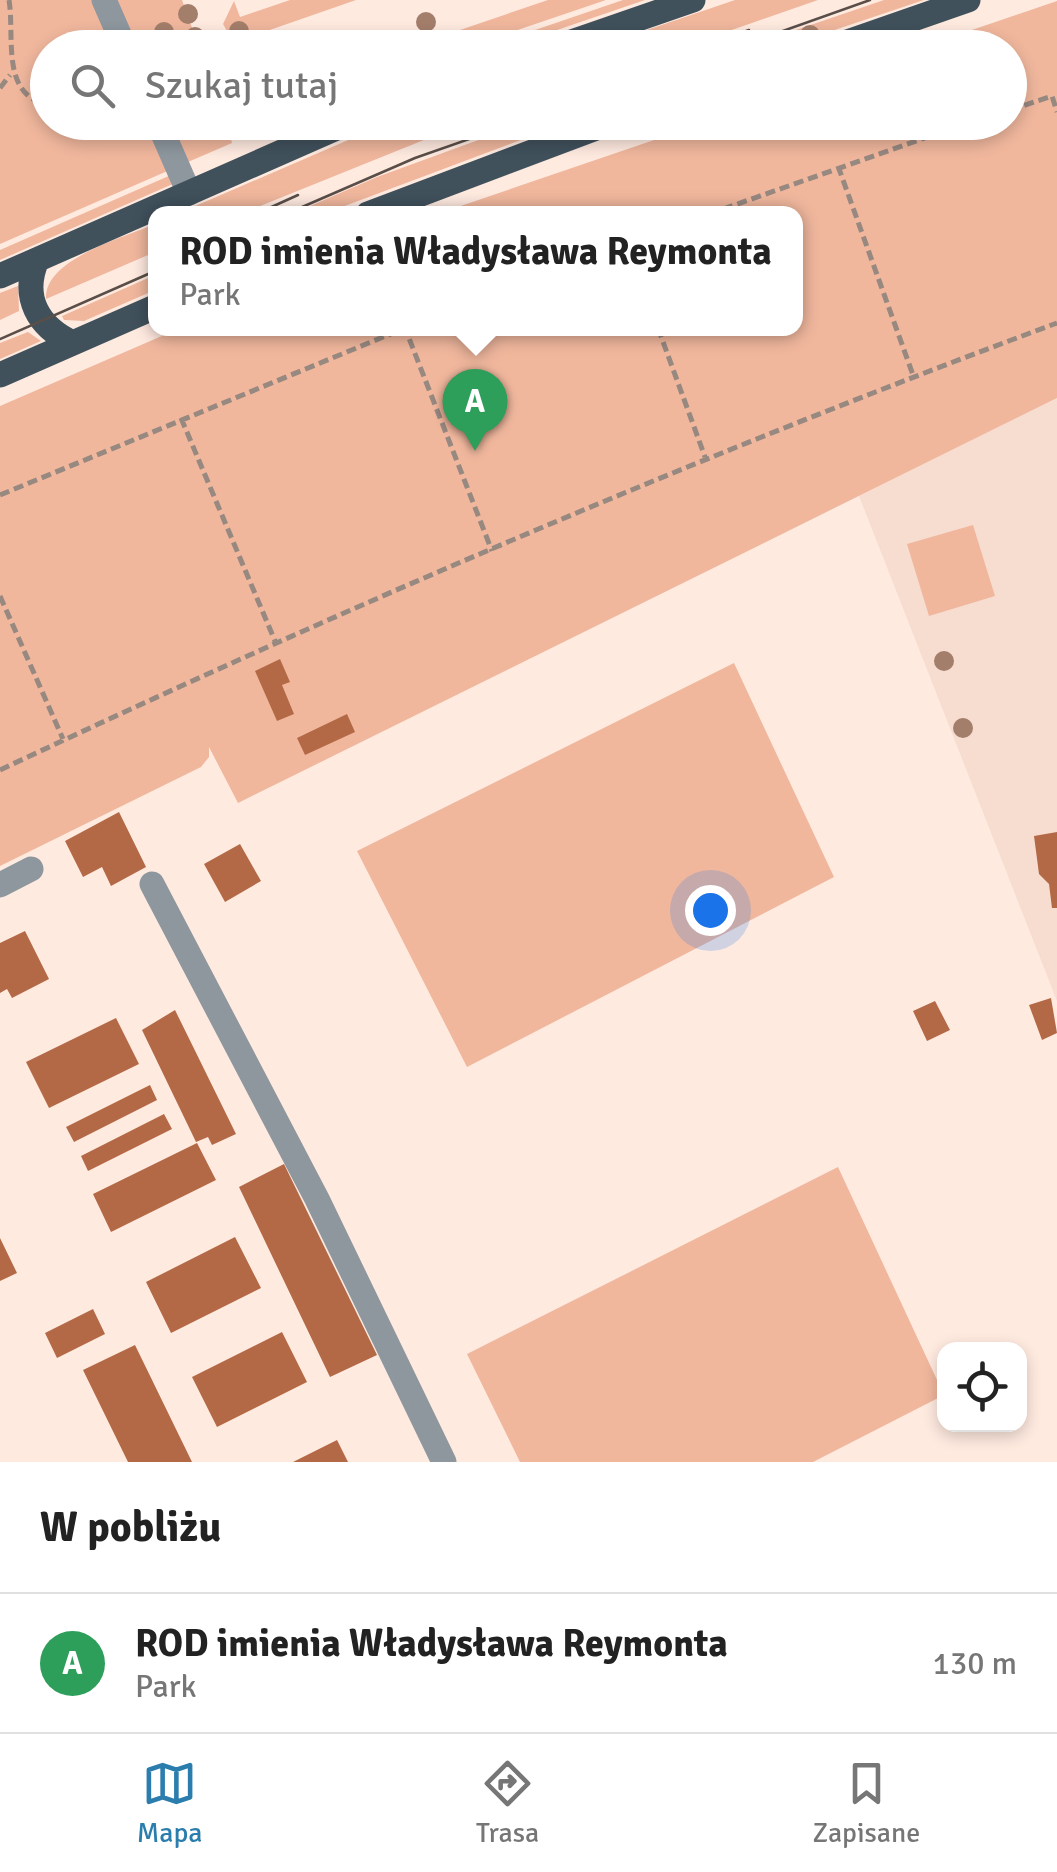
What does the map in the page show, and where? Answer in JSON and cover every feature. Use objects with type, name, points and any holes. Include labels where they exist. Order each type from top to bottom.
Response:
[{"type":"main road","points":[[606,30],[693,0]]},
{"type":"main road","points":[[882,30],[968,0]]},
{"type":"main road","points":[[158,206],[309,140]]},
{"type":"main road","points":[[389,206],[564,140]]},
{"type":"main road","points":[[0,276],[148,210]]},
{"type":"main road","points":[[37,260],[30,284],[35,310],[50,330],[73,343]]},
{"type":"main road","points":[[0,375],[148,310]]},
{"type":"street","points":[[104,0],[117,30]]},
{"type":"street","points":[[166,140],[189,192]]},
{"type":"street","points":[[0,885],[31,869]]},
{"type":"street","points":[[152,884],[317,1199],[444,1462]]},
{"type":"path","points":[[9,0],[5,50],[10,75],[23,94],[30,97]]},
{"type":"path","points":[[0,88],[10,75]]},
{"type":"path","points":[[1027,104],[1052,96],[1057,112]]},
{"type":"path","points":[[730,206],[916,140]]},
{"type":"path","points":[[838,166],[914,376]]},
{"type":"path","points":[[0,770],[276,642],[705,458],[1057,323]]},
{"type":"path","points":[[0,495],[385,336]]},
{"type":"path","points":[[408,336],[492,552]]},
{"type":"path","points":[[661,336],[705,458]]},
{"type":"path","points":[[181,418],[276,642]]},
{"type":"path","points":[[0,596],[64,740]]},
{"type":"shaded area","points":[[0,0],[98,0],[111,30],[30,30],[30,140],[159,140],[172,169],[0,244]]},
{"type":"shaded area","points":[[116,0],[182,0],[193,30],[129,30]]},
{"type":"shaded area","points":[[290,0],[356,0],[270,30],[226,30],[223,24],[234,1],[240,17]]},
{"type":"shaded area","points":[[548,0],[606,0],[517,30],[460,30]]},
{"type":"shaded area","points":[[623,0],[645,0],[557,30],[535,30]]},
{"type":"shaded area","points":[[735,0],[818,0],[732,30],[647,30]]},
{"type":"shaded area","points":[[884,0],[924,0],[835,30],[796,30]]},
{"type":"shaded area","points":[[1057,1],[1057,398],[238,803],[209,747],[209,757],[201,767],[0,866],[0,406],[162,336],[803,336],[803,206],[461,206],[654,140],[1027,140],[1027,30],[972,30]]},
{"type":"shaded area","points":[[178,140],[231,140],[232,143],[188,162]]},
{"type":"shaded area","points":[[348,140],[424,140],[260,206],[195,206]]},
{"type":"shaded area","points":[[479,140],[521,140],[345,206],[310,206]]},
{"type":"shaded area","points":[[171,175],[175,183],[0,260],[0,250]]},
{"type":"shaded area","points":[[148,227],[148,255],[46,299],[58,272],[106,243]]},
{"type":"shaded area","points":[[148,278],[148,293],[84,321],[64,320],[62,316]]},
{"type":"shaded area","points":[[18,286],[19,311],[0,320],[0,293]]},
{"type":"shaded area","points":[[28,332],[41,341],[0,359],[0,343]]},
{"type":"shaded area","points":[[1057,398],[1057,1001],[859,496]]},
{"type":"shaded area","points":[[973,525],[995,596],[929,616],[907,544]]},
{"type":"shaded area","points":[[734,663],[834,877],[467,1067],[357,851]]},
{"type":"shaded area","points":[[838,1167],[937,1380],[937,1399],[813,1462],[520,1462],[467,1354]]},
{"type":"building","points":[[280,659],[290,682],[282,685],[294,714],[277,721],[255,671]]},
{"type":"building","points":[[347,714],[355,732],[305,755],[297,738]]},
{"type":"building","points":[[119,812],[146,867],[111,886],[102,867],[83,877],[65,841]]},
{"type":"building","points":[[1057,832],[1057,908],[1052,908],[1049,884],[1039,874],[1034,836]]},
{"type":"building","points":[[240,844],[261,881],[225,902],[204,864]]},
{"type":"building","points":[[25,931],[49,979],[12,998],[7,989],[0,993],[0,943]]},
{"type":"building","points":[[1051,998],[1057,1033],[1042,1040],[1029,1005]]},
{"type":"building","points":[[935,1001],[950,1030],[927,1041],[913,1011]]},
{"type":"building","points":[[175,1010],[236,1134],[212,1145],[208,1137],[196,1142],[142,1030]]},
{"type":"building","points":[[116,1018],[139,1064],[49,1108],[26,1062]]},
{"type":"building","points":[[150,1085],[157,1100],[74,1142],[66,1127]]},
{"type":"building","points":[[164,1114],[172,1129],[88,1171],[81,1156]]},
{"type":"building","points":[[197,1143],[216,1180],[111,1232],[93,1194]]},
{"type":"building","points":[[284,1164],[377,1355],[330,1377],[239,1187]]},
{"type":"building","points":[[235,1237],[261,1288],[171,1333],[146,1282]]},
{"type":"building","points":[[0,1238],[17,1273],[0,1281]]},
{"type":"building","points":[[93,1309],[105,1334],[57,1358],[45,1333]]},
{"type":"building","points":[[282,1332],[307,1382],[217,1427],[192,1377]]},
{"type":"building","points":[[135,1345],[192,1462],[128,1462],[83,1370]]},
{"type":"building","points":[[337,1440],[348,1462],[293,1462]]},
{"type":"tram line","points":[[786,30],[870,0]]},
{"type":"tram line","points":[[304,206],[466,140]]},
{"type":"tram line","points":[[274,206],[298,195]]},
{"type":"tram line","points":[[0,339],[148,274]]},
{"type":"place","name":"ROD imienia Władysława Reymonta","points":[[475,451]]}]
